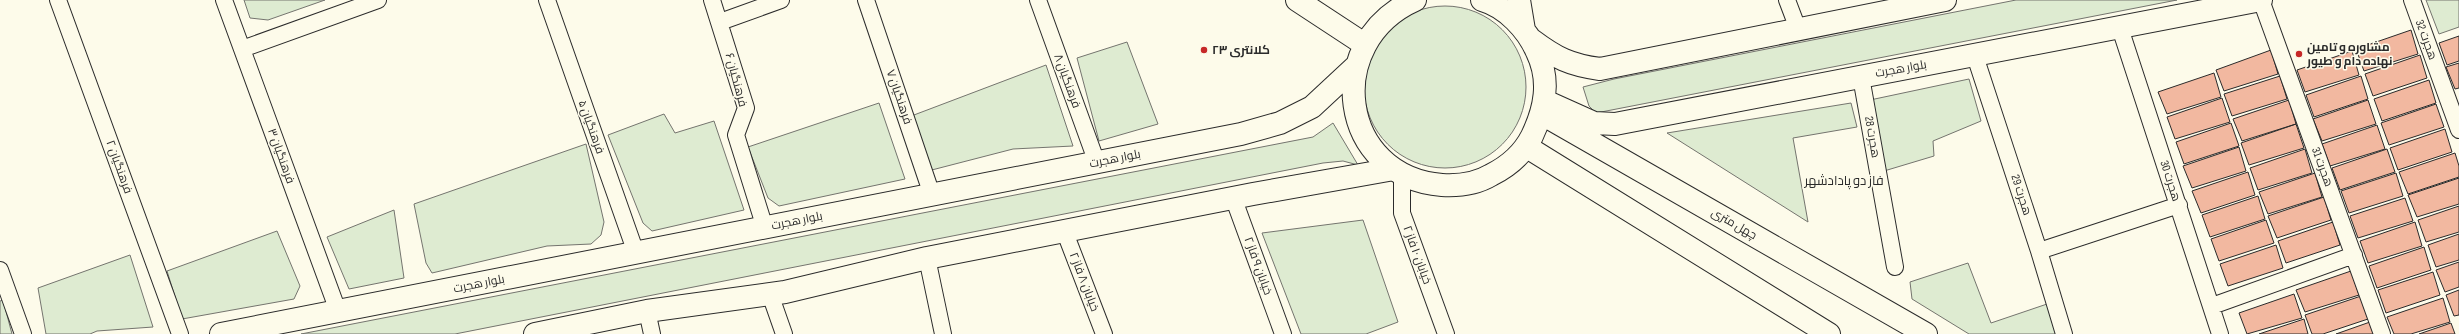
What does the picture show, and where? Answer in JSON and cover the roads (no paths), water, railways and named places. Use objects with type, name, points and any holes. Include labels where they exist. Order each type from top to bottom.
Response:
[{"type":"main road","points":[[1298,0],[1364,44]]},
{"type":"main road","points":[[1482,0],[1508,14],[1528,35],[1554,57],[1576,66],[1600,69],[1944,0]]},
{"type":"main road","points":[[1403,2],[1380,22],[1364,44],[1355,67],[1353,90],[1355,113],[1364,134],[1377,153],[1398,171],[1429,184],[1456,186],[1483,180],[1508,166],[1527,146],[1544,107],[1543,69],[1528,35],[1520,0]]},
{"type":"main road","name":"بلوار هجرت","points":[[1544,107],[1594,123],[1615,124],[2261,0]]},
{"type":"main road","name":"بلوار هجرت","points":[[221,334],[1241,134],[1280,123],[1312,107],[1355,67]]},
{"type":"main road","name":"چهل متری","points":[[1544,107],[1926,334]]},
{"type":"main road","points":[[1527,146],[1829,334]]},
{"type":"main road","points":[[535,334],[647,312],[770,294],[927,258],[1064,230],[1234,198],[1398,171]]},
{"type":"street","name":"فرهنگیان ۲","points":[[58,0],[180,334]]},
{"type":"street","name":"فرهنگیان ۳","points":[[224,0],[338,311]]},
{"type":"street","points":[[242,49],[378,0]]},
{"type":"street","name":"فرهنگیان ۵","points":[[546,0],[636,253]]},
{"type":"street","name":"فرهنگیان ۶","points":[[712,0],[746,108],[736,135],[765,228]]},
{"type":"street","points":[[720,22],[781,0]]},
{"type":"street","name":"فرهنگیان ۷","points":[[866,0],[932,195]]},
{"type":"street","name":"فرهنگیان ۸","points":[[1038,0],[1097,163]]},
{"type":"street","points":[[1788,0],[1798,29]]},
{"type":"street","name":"هجرت 31","points":[[2261,0],[2382,334]]},
{"type":"street","name":"هجرت 32","points":[[2412,0],[2459,130]]},
{"type":"street","name":"هجرت 30","points":[[2120,28],[2220,334]]},
{"type":"street","name":"هجرت 29","points":[[1975,56],[2039,251],[2064,334]]},
{"type":"street","name":"هجرت 28","points":[[1861,77],[1895,267]]},
{"type":"street","name":"خیابان ۱۰ فاز ۲","points":[[1398,171],[1402,214],[1446,334]]},
{"type":"street","name":"خیابان ۹ فاز ۲","points":[[1234,198],[1283,334]]},
{"type":"street","points":[[2039,251],[2178,205]]},
{"type":"street","name":"خیابان ۸ فاز ۲","points":[[1064,230],[1104,334]]},
{"type":"street","points":[[2212,306],[2354,255]]},
{"type":"street","points":[[927,258],[944,334]]},
{"type":"street","points":[[0,270],[23,334]]},
{"type":"street","points":[[770,294],[784,334]]},
{"type":"street","points":[[647,312],[652,334]]},
{"type":"place","name":"کلانتری ۲۳","points":[[1204,50]]},
{"type":"place","name":"مشاوره و تامین نهاده دام و طیور","points":[[2299,54]]},
{"type":"district","name":"فاز دو پادادشهر","points":[[1844,181]]}]
